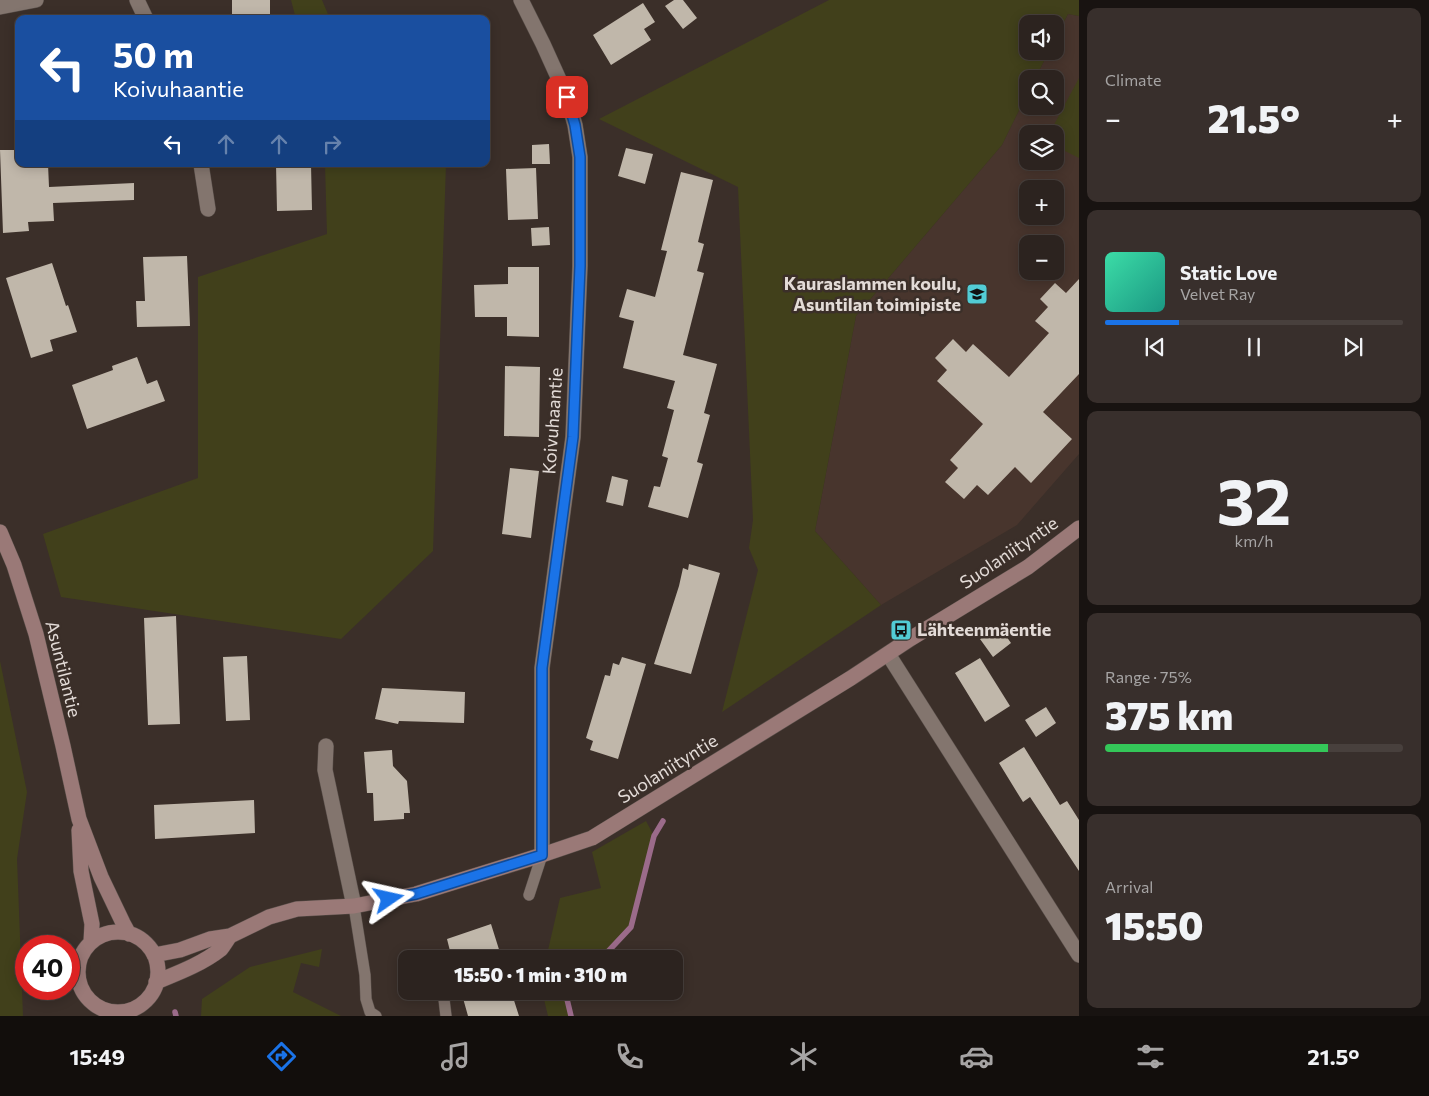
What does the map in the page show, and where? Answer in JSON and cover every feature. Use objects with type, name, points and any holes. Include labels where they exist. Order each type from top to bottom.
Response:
[{"type":"street","points":[[0,7],[36,0]]},
{"type":"street","points":[[137,0],[144,15]]},
{"type":"street","name":"Koivuhaantie","points":[[521,0],[567,97],[575,125],[580,157],[580,266],[573,437],[542,668],[542,855]]},
{"type":"street","points":[[201,167],[208,209]]},
{"type":"street","name":"Suolaniityntie","points":[[154,956],[180,950],[210,939],[230,936],[269,917],[297,909],[354,906],[416,894],[592,838],[1028,567],[1079,528]]},
{"type":"street","name":"Asuntilantie","points":[[0,532],[14,565],[36,634],[79,819],[101,877],[129,934]]},
{"type":"street","points":[[888,654],[1079,955]]},
{"type":"street","points":[[326,746],[325,770],[354,906]]},
{"type":"street","name":"Asuntilantie","points":[[79,819],[78,839],[81,871],[92,924],[91,942]]},
{"type":"street","points":[[119,932],[129,934],[140,938],[154,956],[157,964],[156,982],[148,998],[135,1012],[102,1012],[90,1001],[79,983],[80,961],[84,951],[99,936],[119,932]]},
{"type":"street","name":"Suolaniityntie","points":[[156,982],[206,959],[222,948],[230,936]]},
{"type":"lane","points":[[529,895],[542,855]]},
{"type":"lane","points":[[354,906],[365,975],[366,999],[370,1012],[376,1016]]},
{"type":"lane","points":[[444,1000],[446,1016]]},
{"type":"shaded area","points":[[291,0],[322,0],[328,15],[295,15]]},
{"type":"shaded area","points":[[829,0],[1079,0],[1079,16],[1068,14],[1064,22],[1064,15],[1019,15],[1019,60],[1044,60],[1040,70],[1019,70],[1019,110],[1002,145],[856,316],[815,531],[881,605],[722,712],[758,570],[749,548],[753,520],[738,187],[599,119]]},
{"type":"shaded area","name":"Kauraslammen koulu, Asuntilan toimipiste","points":[[1068,14],[1079,16],[1079,454],[1017,525],[881,605],[815,531],[856,316],[1002,145],[1019,110],[1019,115],[1064,115],[1064,70],[1040,70],[1044,60],[1064,60],[1064,22]]},
{"type":"shaded area","points":[[1079,78],[1079,158],[1064,150],[1064,125],[1054,125],[1059,115],[1064,115],[1064,106]]},
{"type":"shaded area","points":[[325,167],[446,167],[433,551],[341,639],[61,597],[43,534],[198,478],[198,277],[327,234]]},
{"type":"shaded area","points":[[0,661],[27,792],[17,859],[20,935],[15,935],[15,1000],[22,1000],[23,1016],[0,1016]]},
{"type":"shaded area","points":[[646,821],[654,836],[631,927],[609,950],[548,950],[560,898],[601,888],[592,852]]},
{"type":"shaded area","points":[[322,949],[319,967],[301,963],[293,992],[341,1016],[201,1016],[202,999],[250,967]]},
{"type":"shaded area","points":[[544,1000],[567,1000],[571,1016],[548,1016]]},
{"type":"building","points":[[232,0],[270,0],[270,15],[232,15]]},
{"type":"building","points":[[674,0],[683,0],[697,18],[683,29],[665,6]]},
{"type":"building","points":[[643,3],[655,22],[644,29],[651,40],[611,65],[593,35]]},
{"type":"building","points":[[549,144],[550,164],[532,164],[532,145]]},
{"type":"building","points":[[626,148],[653,154],[645,184],[618,176]]},
{"type":"building","points":[[0,150],[15,150],[15,167],[48,167],[49,187],[134,183],[134,200],[53,203],[54,221],[28,222],[29,231],[3,233]]},
{"type":"building","points":[[276,167],[311,167],[312,210],[277,211]]},
{"type":"building","points":[[536,168],[538,219],[508,220],[506,169]]},
{"type":"building","points":[[681,172],[713,180],[698,242],[704,244],[697,271],[704,273],[683,355],[717,364],[704,413],[710,415],[697,462],[703,464],[688,518],[648,507],[654,486],[660,487],[668,458],[662,456],[674,410],[667,408],[675,381],[623,368],[634,321],[619,317],[627,289],[655,297],[667,251],[661,250]]},
{"type":"building","points":[[549,227],[550,245],[532,246],[531,228]]},
{"type":"building","points":[[187,256],[190,326],[137,327],[136,301],[145,301],[143,257]]},
{"type":"building","points":[[52,263],[77,332],[50,340],[53,351],[31,358],[6,278]]},
{"type":"building","points":[[508,267],[539,267],[539,337],[507,336],[507,317],[475,317],[474,285],[508,284]]},
{"type":"building","points":[[1079,279],[1079,374],[1043,412],[1072,439],[1031,483],[1015,467],[988,495],[977,485],[964,499],[945,482],[958,468],[950,460],[983,424],[937,381],[947,370],[935,358],[953,339],[966,352],[973,344],[1009,377],[1049,333],[1035,321],[1048,307],[1040,299],[1055,283],[1066,293]]},
{"type":"building","points":[[137,357],[147,384],[157,380],[165,401],[87,429],[72,385],[113,370],[112,366]]},
{"type":"building","points":[[505,366],[540,367],[539,437],[504,436]]},
{"type":"building","points":[[510,468],[539,471],[531,538],[502,534]]},
{"type":"building","points":[[612,476],[628,480],[623,506],[606,502]]},
{"type":"building","points":[[689,564],[720,573],[691,674],[654,664],[683,568],[688,570]]},
{"type":"building","points":[[176,616],[180,724],[148,725],[144,618]]},
{"type":"building","points":[[999,626],[1011,643],[993,657],[980,639]]},
{"type":"building","points":[[247,656],[250,720],[226,721],[223,657]]},
{"type":"building","points":[[622,657],[646,664],[618,759],[590,750],[593,741],[586,738],[605,675],[610,676],[613,663],[619,665]]},
{"type":"building","points":[[980,658],[1010,706],[985,722],[955,673]]},
{"type":"building","points":[[382,688],[465,692],[464,723],[399,721],[398,724],[375,719]]},
{"type":"building","points":[[1046,707],[1056,723],[1036,737],[1025,720]]},
{"type":"building","points":[[1024,747],[1060,805],[1067,801],[1079,820],[1079,871],[1030,797],[1023,802],[999,763]]},
{"type":"building","points":[[392,750],[393,766],[407,781],[410,813],[404,813],[404,819],[374,821],[373,793],[367,793],[364,752]]},
{"type":"building","points":[[254,800],[255,833],[155,839],[154,805]]},
{"type":"building","points":[[491,924],[499,950],[450,950],[447,939]]},
{"type":"building","points":[[464,1000],[514,1000],[519,1016],[468,1016]]},
{"type":"waterway","points":[[609,950],[631,927],[654,836],[663,821]]},
{"type":"waterway","points":[[567,1000],[571,1016]]},
{"type":"waterway","points":[[175,1012],[176,1016]]},
{"type":"place","name":"Kauraslammen koulu, Asuntilan toimipiste","points":[[977,294]]},
{"type":"place","name":"Lähteenmäentie","points":[[901,630]]},
{"type":"route","points":[[389,899],[416,894],[542,855],[542,668],[573,437],[580,266],[580,157],[575,125],[567,97]]}]
